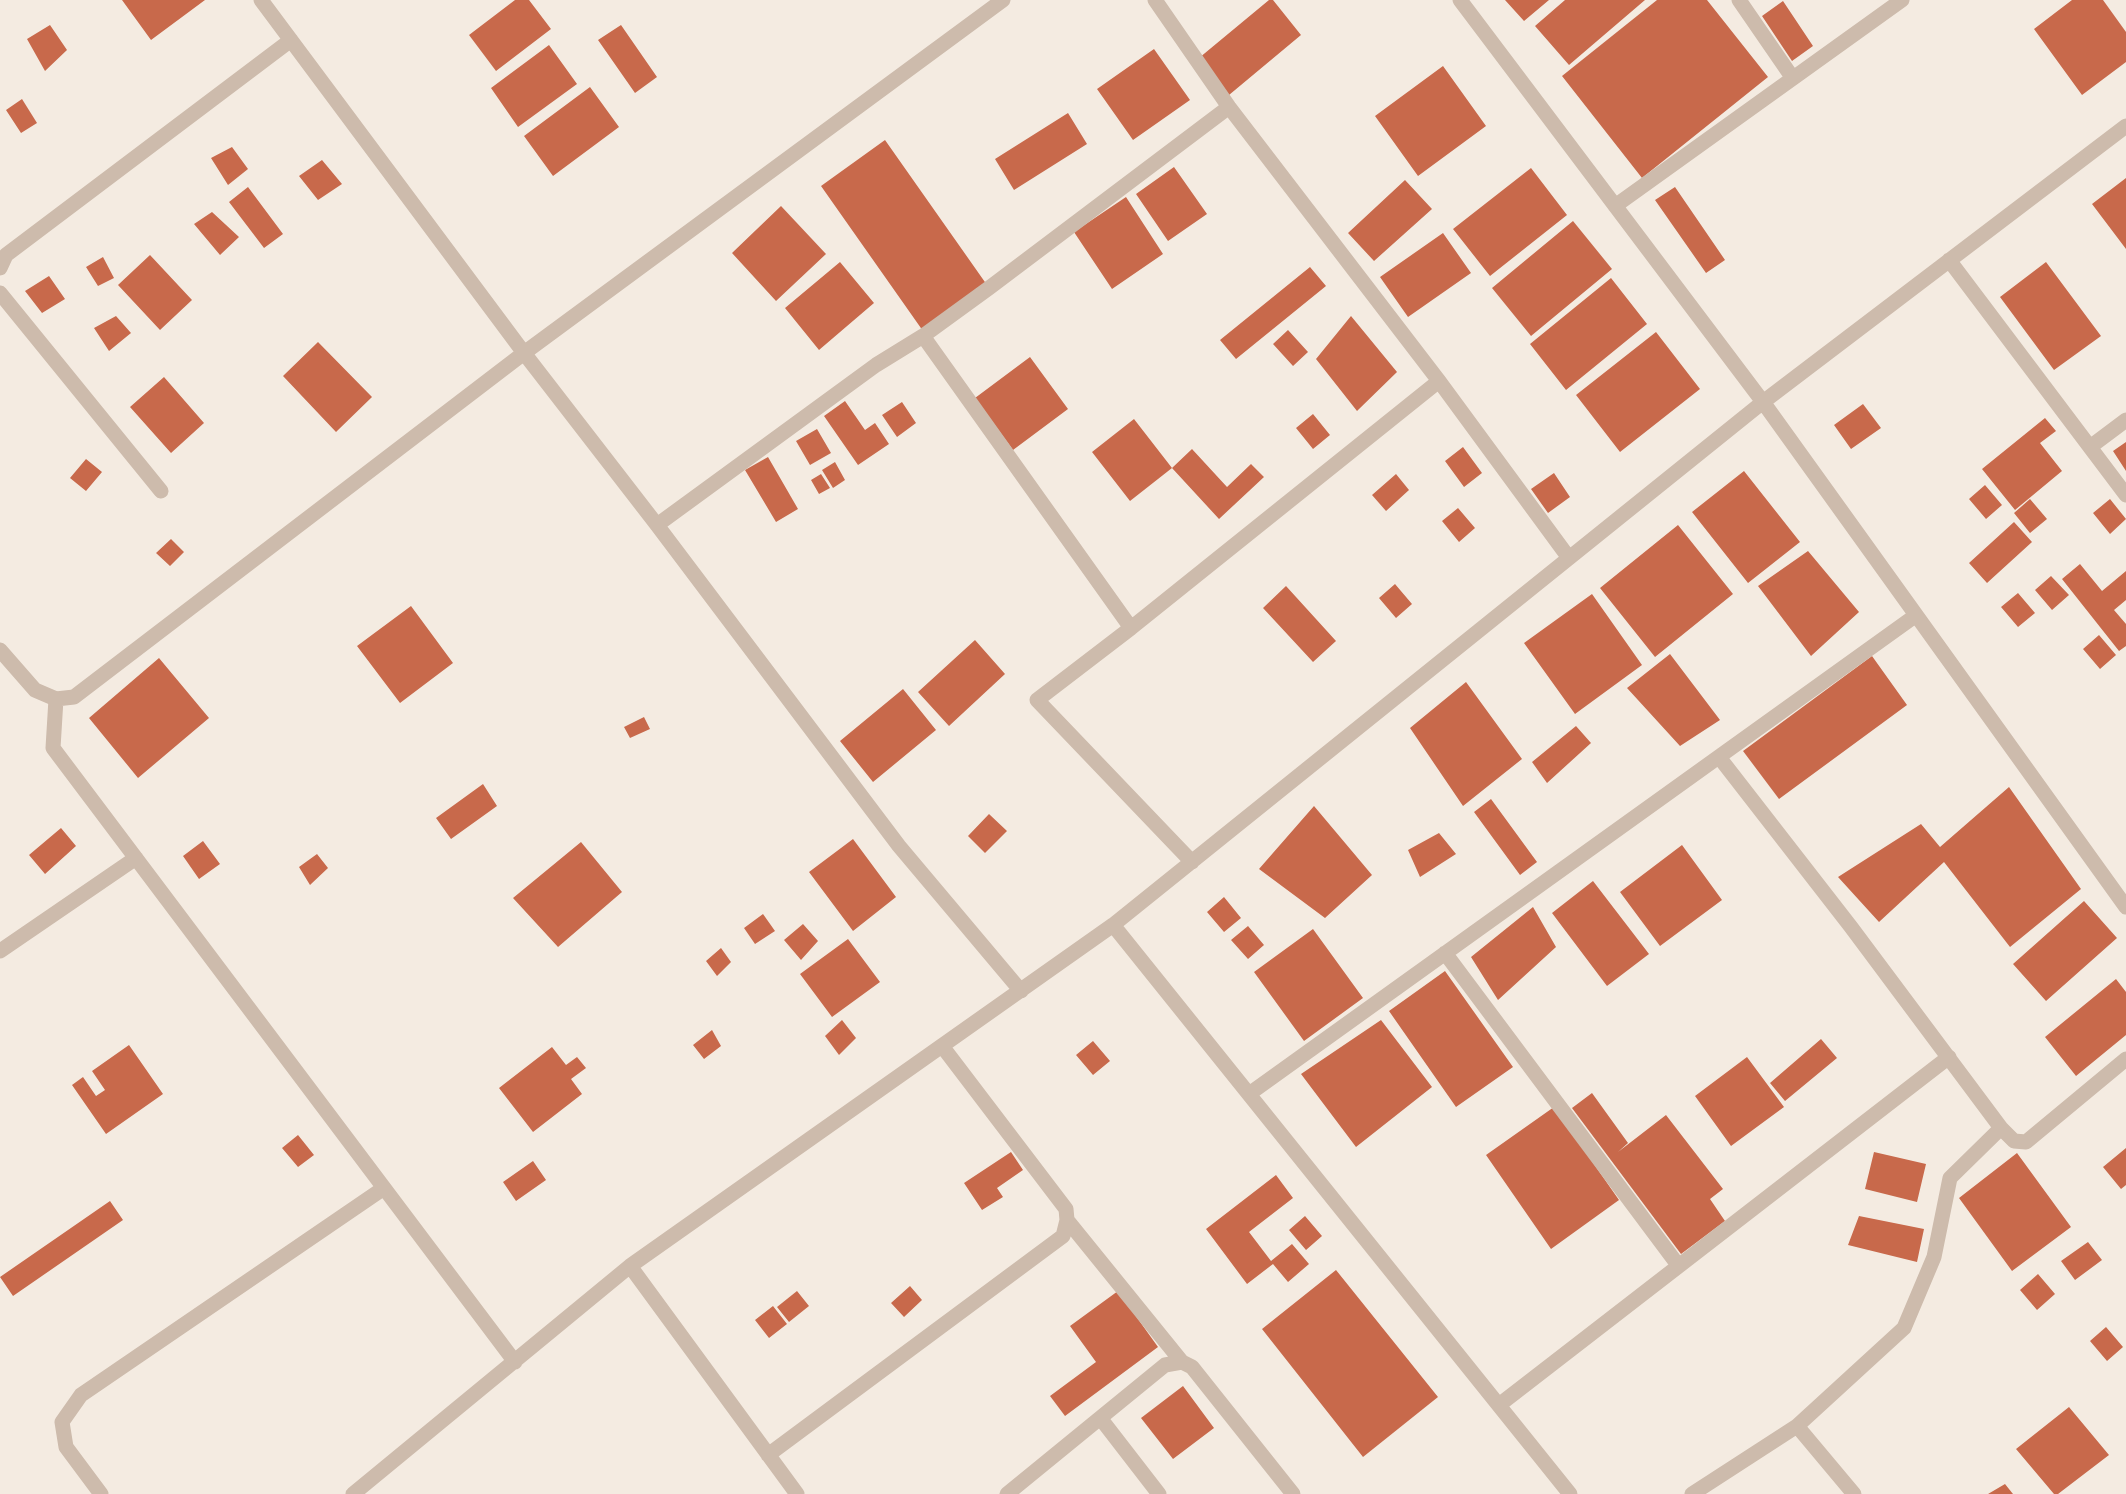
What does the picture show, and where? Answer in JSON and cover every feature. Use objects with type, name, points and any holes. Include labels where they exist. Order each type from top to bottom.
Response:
[{"type":"street","points":[[261,0],[524,354],[657,525],[898,846],[1021,991]]},
{"type":"street","points":[[0,650],[35,690],[56,699],[74,697],[524,354],[1003,0]]},
{"type":"street","points":[[1155,0],[1229,107],[1439,381],[1569,558]]},
{"type":"street","points":[[1460,0],[1763,402],[2126,907]]},
{"type":"street","points":[[1739,0],[1792,77]]},
{"type":"street","points":[[1615,206],[1792,77],[1881,6],[1902,0]]},
{"type":"street","points":[[0,268],[6,255],[291,40]]},
{"type":"street","points":[[657,525],[876,365],[922,336],[1229,107]]},
{"type":"street","points":[[353,1494],[630,1266],[1113,925],[1763,402],[2126,126]]},
{"type":"street","points":[[1949,260],[2126,495]]},
{"type":"street","points":[[0,293],[161,491]]},
{"type":"street","points":[[922,336],[1131,628]]},
{"type":"street","points":[[1192,862],[1036,700],[1131,628],[1439,381]]},
{"type":"street","points":[[2090,447],[2126,420]]},
{"type":"street","points":[[1249,1094],[1915,616]]},
{"type":"street","points":[[56,699],[53,748],[515,1362]]},
{"type":"street","points":[[1719,757],[1851,927],[2001,1128],[2014,1141],[2026,1142],[2126,1059]]},
{"type":"street","points":[[0,951],[136,858]]},
{"type":"street","points":[[1113,925],[1570,1494]]},
{"type":"street","points":[[1445,953],[1678,1265]]},
{"type":"street","points":[[768,1455],[1063,1236],[1067,1220],[1066,1209],[942,1046]]},
{"type":"street","points":[[1499,1405],[1949,1057]]},
{"type":"street","points":[[1692,1494],[1797,1426],[1904,1328],[1935,1257],[1950,1178],[2001,1128]]},
{"type":"street","points":[[101,1494],[66,1447],[62,1422],[81,1395],[384,1188]]},
{"type":"street","points":[[1067,1220],[1182,1362],[1192,1367],[1293,1494]]},
{"type":"street","points":[[630,1266],[797,1494]]},
{"type":"street","points":[[1007,1494],[1164,1365],[1182,1362]]},
{"type":"street","points":[[1101,1419],[1159,1494]]},
{"type":"street","points":[[1797,1426],[1854,1494]]},
{"type":"building","points":[[122,0],[205,0],[151,40]]},
{"type":"building","points":[[515,0],[529,0],[551,29],[496,71],[469,35]]},
{"type":"building","points":[[1269,0],[1273,0],[1301,35],[1229,95],[1199,58]]},
{"type":"building","points":[[1505,0],[1549,0],[1524,21]]},
{"type":"building","points":[[1565,0],[1645,0],[1569,65],[1535,26]]},
{"type":"building","points":[[1657,0],[1707,0],[1768,77],[1642,178],[1562,76]]},
{"type":"building","points":[[2072,0],[2103,0],[2126,32],[2126,62],[2082,95],[2034,29]]},
{"type":"building","points":[[1783,1],[1813,46],[1792,61],[1762,16]]},
{"type":"building","points":[[50,25],[67,50],[45,71],[27,39]]},
{"type":"building","points":[[621,25],[657,77],[635,93],[598,40]]},
{"type":"building","points":[[549,45],[577,84],[518,127],[491,88]]},
{"type":"building","points":[[1154,49],[1190,100],[1133,140],[1097,89]]},
{"type":"building","points":[[1443,66],[1486,126],[1418,176],[1375,116]]},
{"type":"building","points":[[590,87],[619,127],[553,176],[524,136]]},
{"type":"building","points":[[22,99],[37,123],[21,133],[6,110]]},
{"type":"building","points":[[1068,113],[1087,144],[1014,190],[995,159]]},
{"type":"building","points":[[885,140],[987,285],[923,331],[821,186]]},
{"type":"building","points":[[232,147],[248,169],[228,185],[211,158]]},
{"type":"building","points":[[322,160],[342,184],[318,200],[299,176]]},
{"type":"building","points":[[1174,167],[1207,214],[1168,241],[1136,194]]},
{"type":"building","points":[[1531,168],[1567,215],[1490,276],[1453,229]]},
{"type":"building","points":[[2126,178],[2126,249],[2092,204]]},
{"type":"building","points":[[1405,180],[1432,209],[1374,261],[1348,233]]},
{"type":"building","points":[[248,187],[283,234],[264,248],[229,202]]},
{"type":"building","points":[[1675,187],[1725,260],[1706,273],[1655,200]]},
{"type":"building","points":[[1126,197],[1163,254],[1112,289],[1074,232]]},
{"type":"building","points":[[781,206],[826,254],[776,301],[732,253]]},
{"type":"building","points":[[212,212],[239,237],[220,255],[194,224]]},
{"type":"building","points":[[1573,221],[1612,269],[1531,336],[1492,288]]},
{"type":"building","points":[[1443,233],[1471,273],[1408,317],[1380,277]]},
{"type":"building","points":[[150,255],[192,300],[160,330],[118,285]]},
{"type":"building","points":[[103,257],[114,278],[98,286],[86,267]]},
{"type":"building","points":[[840,262],[874,303],[819,350],[785,308]]},
{"type":"building","points":[[2046,262],[2101,336],[2054,370],[2000,297]]},
{"type":"building","points":[[1310,267],[1326,286],[1236,359],[1220,340]]},
{"type":"building","points":[[49,276],[65,299],[42,313],[25,291]]},
{"type":"building","points":[[1611,278],[1647,324],[1566,390],[1530,344]]},
{"type":"building","points":[[116,316],[131,333],[109,351],[94,328]]},
{"type":"building","points":[[1351,316],[1397,372],[1357,411],[1316,359]]},
{"type":"building","points":[[1288,330],[1308,352],[1293,366],[1273,344]]},
{"type":"building","points":[[1656,332],[1700,389],[1620,452],[1576,395]]},
{"type":"building","points":[[318,342],[372,397],[336,432],[283,376]]},
{"type":"building","points":[[1030,357],[1068,409],[1013,450],[975,398]]},
{"type":"building","points":[[164,377],[204,423],[171,453],[130,407]]},
{"type":"building","points":[[845,401],[865,430],[875,423],[889,444],[858,465],[824,416]]},
{"type":"building","points":[[902,402],[916,423],[897,437],[882,415]]},
{"type":"building","points":[[1863,404],[1881,428],[1851,449],[1834,425]]},
{"type":"building","points":[[1313,414],[1330,435],[1313,449],[1296,428]]},
{"type":"building","points":[[2045,418],[2056,431],[2040,443],[2062,471],[2015,510],[1982,469]]},
{"type":"building","points":[[1134,419],[1172,468],[1130,501],[1092,452]]},
{"type":"building","points":[[817,429],[831,453],[810,465],[796,441]]},
{"type":"building","points":[[2126,442],[2126,471],[2113,451]]},
{"type":"building","points":[[1463,447],[1482,473],[1464,487],[1445,461]]},
{"type":"building","points":[[1192,449],[1227,487],[1251,464],[1264,477],[1219,519],[1172,468]]},
{"type":"building","points":[[768,457],[798,509],[776,522],[745,470]]},
{"type":"building","points":[[86,459],[102,472],[86,491],[70,478]]},
{"type":"building","points":[[835,462],[845,480],[833,488],[822,470]]},
{"type":"building","points":[[1744,471],[1800,542],[1748,583],[1692,512]]},
{"type":"building","points":[[1554,473],[1570,497],[1548,513],[1531,489]]},
{"type":"building","points":[[821,474],[830,488],[819,494],[811,480]]},
{"type":"building","points":[[1396,474],[1409,490],[1386,511],[1372,495]]},
{"type":"building","points":[[1985,485],[2002,505],[1986,519],[1969,499]]},
{"type":"building","points":[[2030,499],[2047,519],[2030,533],[2014,513]]},
{"type":"building","points":[[2110,499],[2126,519],[2110,534],[2093,513]]},
{"type":"building","points":[[1458,508],[1475,528],[1459,542],[1442,521]]},
{"type":"building","points":[[2014,522],[2032,542],[1987,583],[1969,563]]},
{"type":"building","points":[[1678,525],[1733,594],[1655,657],[1600,588]]},
{"type":"building","points":[[171,539],[184,552],[170,566],[156,553]]},
{"type":"building","points":[[1808,551],[1859,612],[1811,656],[1758,586]]},
{"type":"building","points":[[2080,564],[2102,591],[2126,571],[2126,600],[2114,610],[2126,624],[2126,646],[2119,651],[2062,579]]},
{"type":"building","points":[[2051,576],[2069,595],[2052,610],[2035,590]]},
{"type":"building","points":[[1395,584],[1412,604],[1396,618],[1379,598]]},
{"type":"building","points":[[1286,586],[1336,641],[1313,662],[1263,608]]},
{"type":"building","points":[[2018,593],[2035,613],[2018,627],[2001,607]]},
{"type":"building","points":[[1592,594],[1642,665],[1575,714],[1524,643]]},
{"type":"building","points":[[411,606],[453,663],[400,703],[357,646]]},
{"type":"building","points":[[2099,635],[2116,655],[2100,669],[2083,649]]},
{"type":"building","points":[[975,640],[1005,674],[949,726],[918,692]]},
{"type":"building","points":[[1670,654],[1720,720],[1680,746],[1627,688]]},
{"type":"building","points":[[1872,656],[1907,705],[1779,799],[1743,751]]},
{"type":"building","points":[[159,658],[209,718],[138,778],[89,718]]},
{"type":"building","points":[[1466,682],[1522,759],[1463,806],[1410,728]]},
{"type":"building","points":[[903,689],[936,730],[873,782],[840,741]]},
{"type":"building","points":[[644,717],[650,729],[630,738],[624,727]]},
{"type":"building","points":[[1576,726],[1591,743],[1547,783],[1532,762]]},
{"type":"building","points":[[483,784],[497,806],[451,839],[436,818]]},
{"type":"building","points":[[2009,787],[2081,889],[2010,947],[1944,862],[1879,922],[1838,877],[1921,824],[1940,847]]},
{"type":"building","points":[[1491,799],[1537,862],[1520,875],[1474,812]]},
{"type":"building","points":[[1314,806],[1372,875],[1325,918],[1259,869]]},
{"type":"building","points":[[989,814],[1007,831],[985,853],[968,836]]},
{"type":"building","points":[[61,828],[76,846],[45,874],[29,855]]},
{"type":"building","points":[[1439,833],[1456,854],[1420,877],[1408,850]]},
{"type":"building","points":[[853,839],[896,897],[853,931],[809,872]]},
{"type":"building","points":[[203,841],[220,864],[199,879],[183,856]]},
{"type":"building","points":[[581,842],[622,892],[558,947],[513,898]]},
{"type":"building","points":[[1682,845],[1722,900],[1660,946],[1620,892]]},
{"type":"building","points":[[317,854],[328,868],[310,885],[299,867]]},
{"type":"building","points":[[1593,881],[1649,954],[1607,986],[1552,913]]},
{"type":"building","points":[[1224,897],[1241,918],[1224,932],[1207,912]]},
{"type":"building","points":[[2084,901],[2117,938],[2046,1001],[2013,964]]},
{"type":"building","points":[[1533,907],[1556,947],[1498,1000],[1471,957]]},
{"type":"building","points":[[763,914],[775,931],[755,944],[744,928]]},
{"type":"building","points":[[803,924],[818,941],[801,960],[784,940]]},
{"type":"building","points":[[1248,926],[1264,945],[1248,959],[1231,940]]},
{"type":"building","points":[[1313,929],[1363,998],[1304,1041],[1254,972]]},
{"type":"building","points":[[848,939],[880,982],[832,1017],[800,974]]},
{"type":"building","points":[[721,948],[731,962],[717,976],[706,961]]},
{"type":"building","points":[[1445,971],[1513,1067],[1456,1107],[1389,1011]]},
{"type":"building","points":[[2116,979],[2126,992],[2126,1035],[2076,1076],[2045,1037]]},
{"type":"building","points":[[842,1020],[856,1038],[839,1055],[825,1036]]},
{"type":"building","points":[[1381,1020],[1432,1087],[1356,1147],[1301,1074]]},
{"type":"building","points":[[712,1030],[721,1046],[704,1059],[693,1045]]},
{"type":"building","points":[[1821,1039],[1837,1058],[1785,1101],[1770,1083]]},
{"type":"building","points":[[1093,1041],[1110,1061],[1093,1075],[1076,1055]]},
{"type":"building","points":[[129,1045],[163,1094],[106,1134],[72,1085],[83,1077],[96,1096],[105,1090],[92,1071]]},
{"type":"building","points":[[552,1047],[566,1065],[577,1057],[586,1068],[571,1079],[582,1094],[533,1132],[499,1088]]},
{"type":"building","points":[[1747,1057],[1784,1107],[1731,1146],[1695,1096]]},
{"type":"building","points":[[1592,1093],[1628,1143],[1618,1152],[1666,1115],[1723,1189],[1710,1199],[1725,1221],[1681,1254],[1572,1108]]},
{"type":"building","points":[[1554,1107],[1619,1200],[1551,1249],[1486,1155]]},
{"type":"building","points":[[298,1135],[314,1155],[298,1167],[282,1148]]},
{"type":"building","points":[[2126,1148],[2126,1185],[2121,1189],[2103,1167]]},
{"type":"building","points":[[1011,1152],[1023,1170],[997,1188],[1003,1197],[982,1210],[964,1183]]},
{"type":"building","points":[[1874,1152],[1926,1164],[1917,1202],[1865,1189]]},
{"type":"building","points":[[2017,1153],[2071,1227],[2012,1271],[1959,1198]]},
{"type":"building","points":[[533,1161],[546,1180],[516,1201],[503,1182]]},
{"type":"building","points":[[1276,1175],[1293,1198],[1249,1232],[1271,1261],[1292,1244],[1309,1264],[1288,1282],[1273,1264],[1247,1284],[1206,1229]]},
{"type":"building","points":[[110,1201],[123,1220],[13,1296],[0,1277]]},
{"type":"building","points":[[1305,1216],[1322,1236],[1306,1250],[1289,1230]]},
{"type":"building","points":[[1859,1216],[1924,1229],[1917,1262],[1848,1245]]},
{"type":"building","points":[[2088,1242],[2102,1260],[2075,1280],[2061,1261]]},
{"type":"building","points":[[1336,1270],[1438,1397],[1363,1457],[1262,1329]]},
{"type":"building","points":[[2038,1274],[2055,1294],[2037,1310],[2020,1290]]},
{"type":"building","points":[[910,1286],[922,1300],[904,1317],[891,1303]]},
{"type":"building","points":[[797,1291],[809,1306],[789,1322],[777,1307]]},
{"type":"building","points":[[1118,1291],[1158,1347],[1065,1416],[1050,1396],[1096,1362],[1070,1326]]},
{"type":"building","points":[[773,1306],[787,1324],[769,1338],[755,1320]]},
{"type":"building","points":[[2106,1327],[2123,1347],[2107,1361],[2090,1341]]},
{"type":"building","points":[[1183,1386],[1214,1428],[1173,1459],[1141,1418]]},
{"type":"building","points":[[2069,1407],[2109,1455],[2058,1494],[2054,1494],[2016,1449]]},
{"type":"building","points":[[2005,1484],[2013,1494],[1988,1494]]}]
